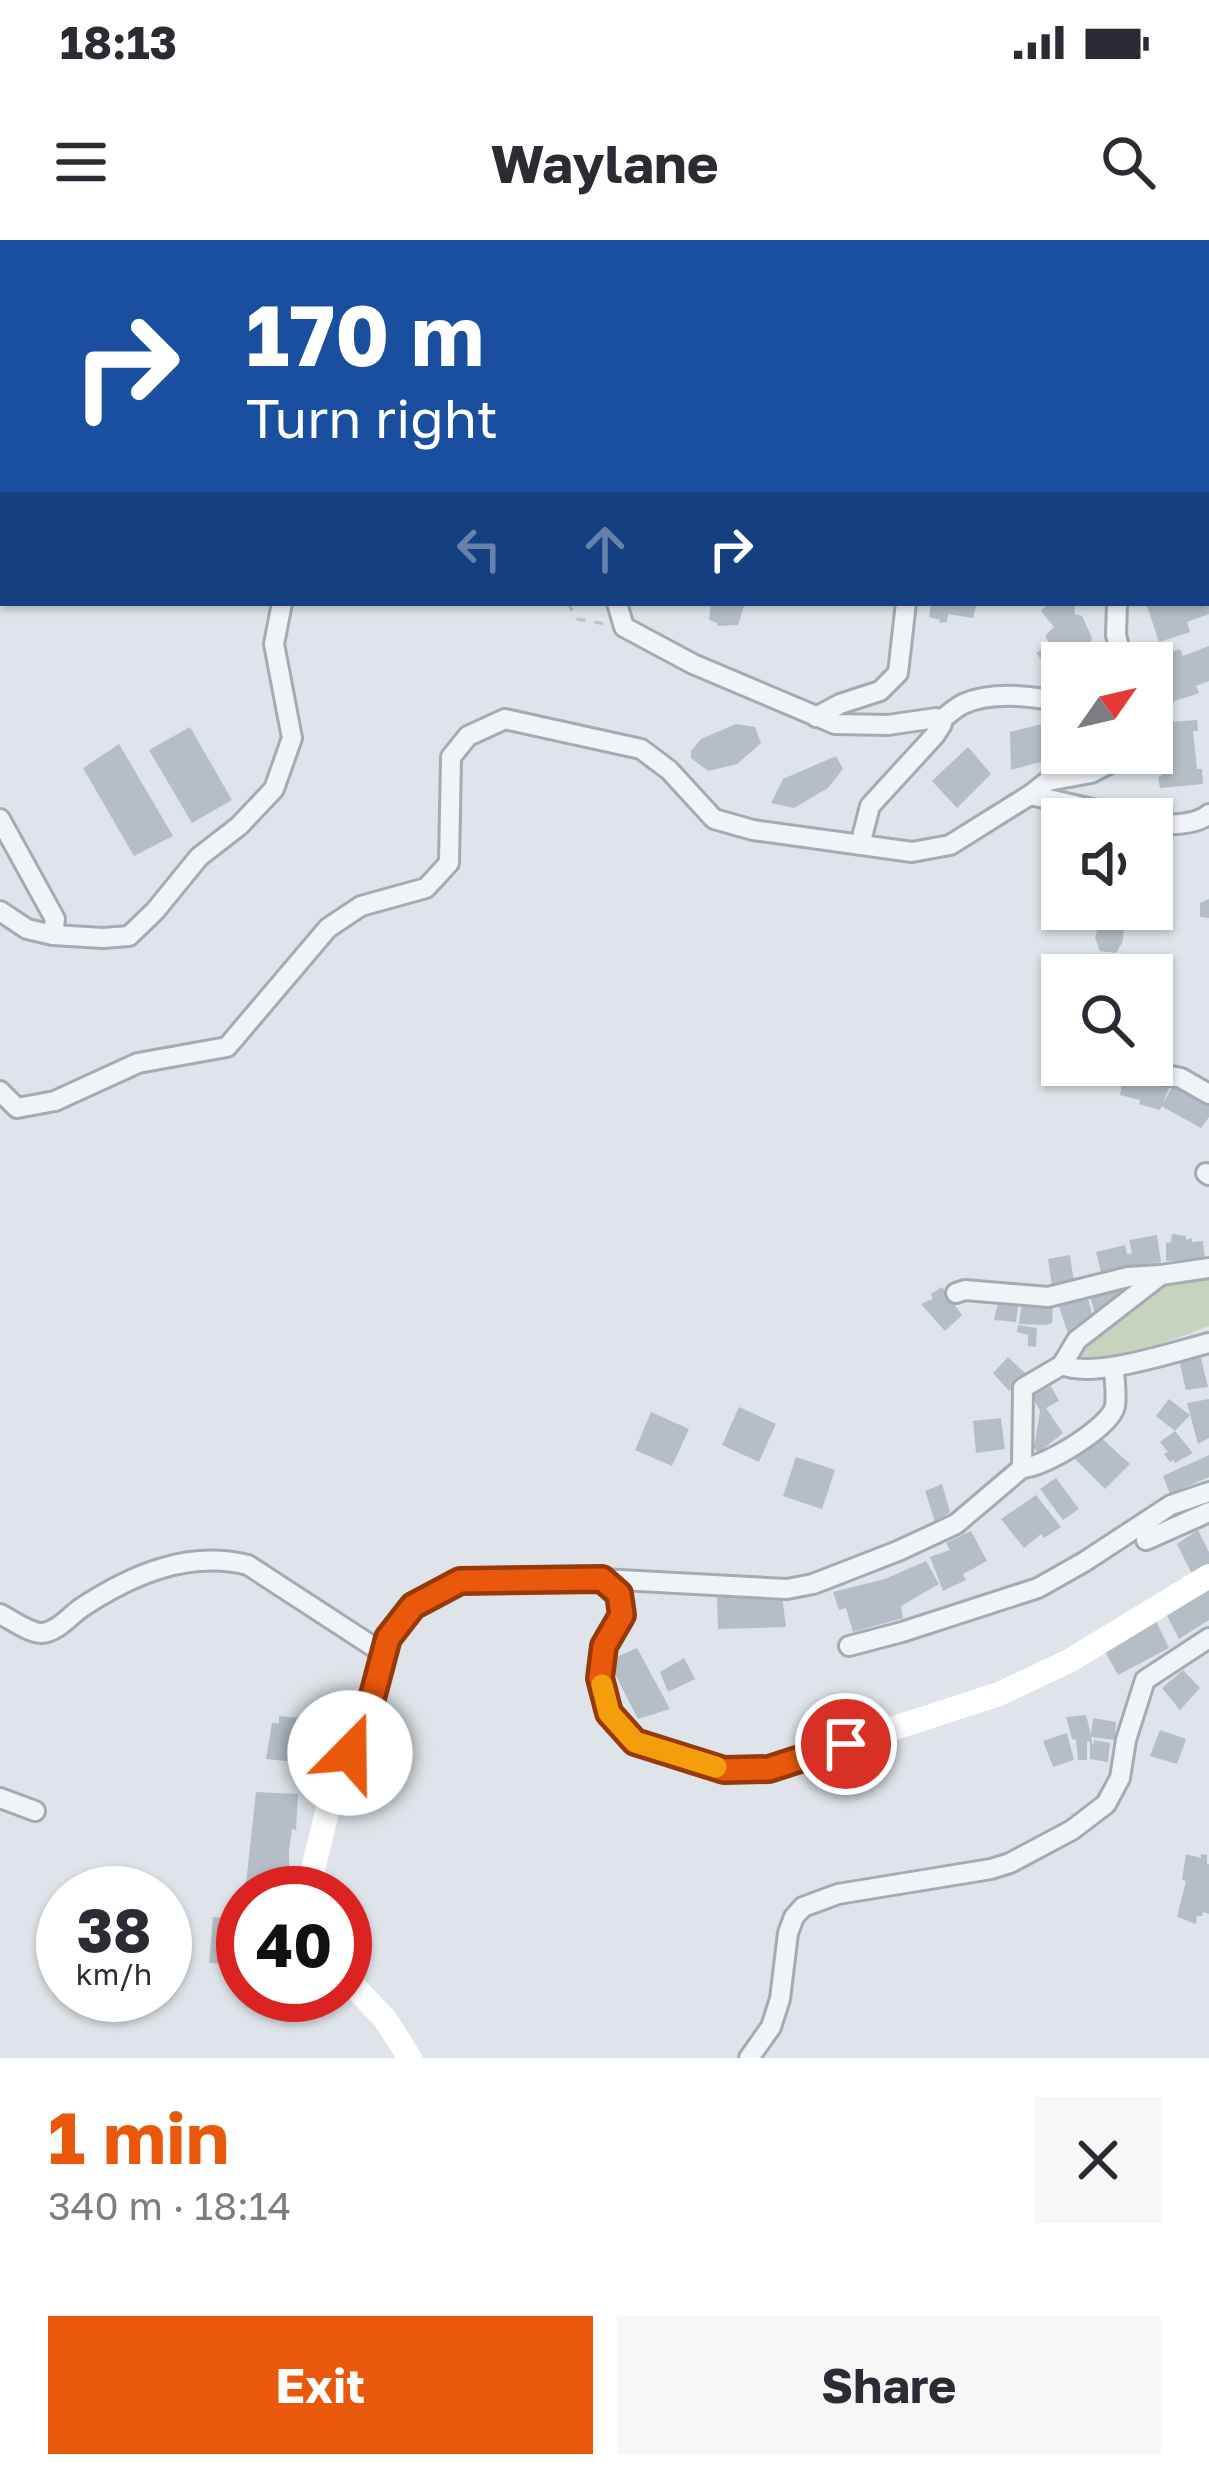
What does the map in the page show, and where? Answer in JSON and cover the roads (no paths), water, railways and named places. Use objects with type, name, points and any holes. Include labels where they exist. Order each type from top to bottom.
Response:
[{"type":"street","points":[[0,911],[27,929],[53,935],[129,936],[199,857],[239,826],[274,789],[292,738],[274,644],[281,606]]},
{"type":"street","points":[[618,606],[624,627],[693,664],[835,724],[939,721]]},
{"type":"street","points":[[816,717],[880,691],[898,673],[906,606]]},
{"type":"street","points":[[1117,606],[1118,642]]},
{"type":"street","points":[[939,721],[965,703],[998,697],[1041,698]]},
{"type":"street","points":[[0,1091],[17,1108],[56,1101],[138,1063],[227,1047],[328,928],[361,906],[426,888],[449,863],[451,757],[469,736],[505,719],[641,749],[669,770],[714,819],[753,830],[912,852],[950,845],[1048,782],[1082,774]]},
{"type":"street","points":[[860,844],[870,806],[935,735],[939,721]]},
{"type":"street","points":[[1030,795],[1043,798]]},
{"type":"street","points":[[1173,824],[1209,814]]},
{"type":"street","points":[[0,819],[55,919],[53,935]]},
{"type":"street","points":[[1173,1077],[1209,1094]]},
{"type":"street","points":[[956,1293],[1048,1297],[1128,1277],[1209,1268]]},
{"type":"street","points":[[1022,1468],[1024,1388],[1062,1365],[1077,1340],[1161,1275]]},
{"type":"street","points":[[1062,1365],[1070,1369],[1114,1367],[1209,1343]]},
{"type":"street","points":[[314,1866],[331,1796],[369,1710],[388,1638],[413,1606],[460,1581],[602,1579],[787,1589],[813,1585],[956,1524],[1022,1468],[1034,1468],[1067,1449],[1115,1409],[1114,1367]]},
{"type":"street","points":[[849,1646],[1038,1588],[1171,1505],[1209,1492]]},
{"type":"street","points":[[1147,1540],[1209,1512]]},
{"type":"street","points":[[0,1614],[36,1633],[50,1632],[82,1608],[144,1574],[183,1562],[223,1559],[248,1565],[383,1653]]},
{"type":"street","points":[[602,1579],[619,1594],[622,1615],[604,1646],[600,1678],[609,1713],[635,1742],[724,1770],[769,1769],[999,1694],[1069,1661],[1209,1576]]},
{"type":"street","points":[[749,2058],[772,2027],[781,1999],[788,1933],[803,1907],[838,1894],[991,1869],[1072,1830],[1106,1804],[1120,1778],[1145,1680],[1209,1638]]},
{"type":"street","points":[[0,1798],[34,1811]]},
{"type":"street","points":[[372,2005],[410,2058]]}]
